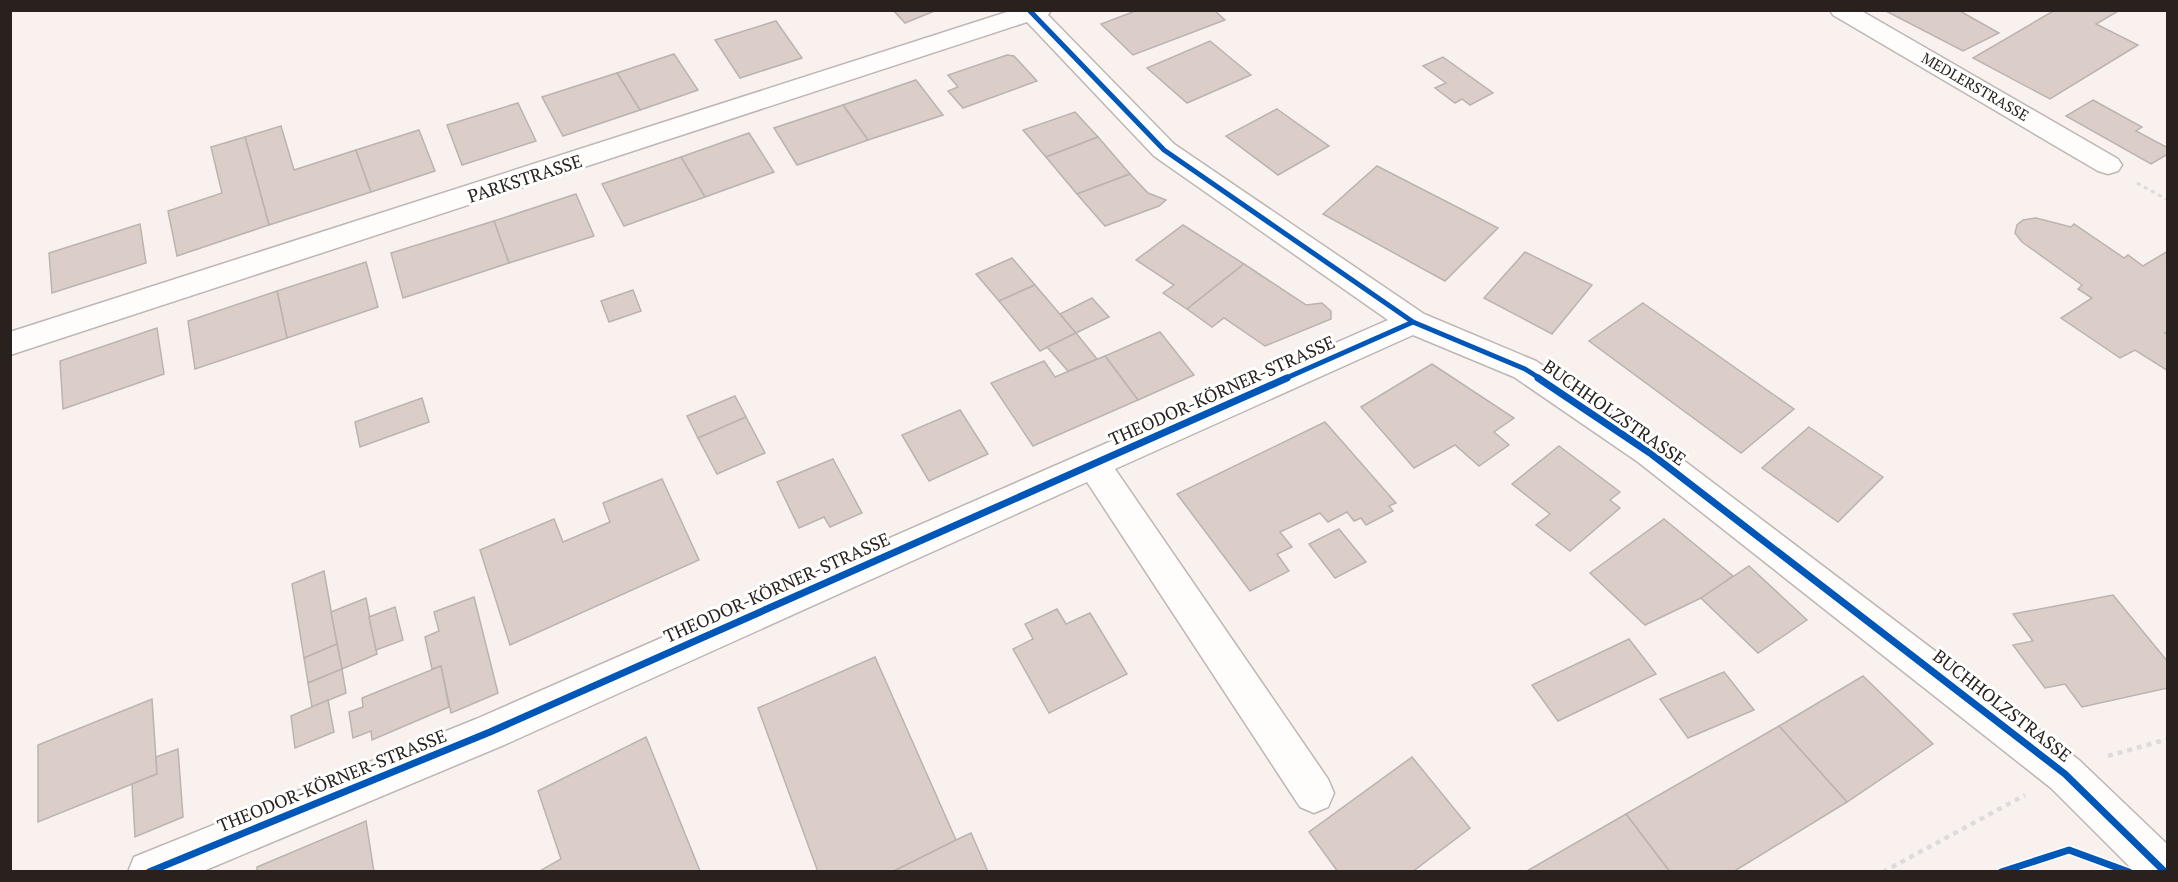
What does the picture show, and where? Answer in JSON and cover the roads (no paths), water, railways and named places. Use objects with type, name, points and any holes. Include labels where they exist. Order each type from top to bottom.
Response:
[{"type":"street","name":"MEDLERSTRASSE","points":[[1842,10],[2108,165]]},
{"type":"street","name":"BUCHHOLZSTRASSE","points":[[1033,12],[1164,150],[1413,322],[1525,369],[1650,453],[2065,774],[2165,872]]},
{"type":"street","name":"PARKSTRASSE","points":[[10,344],[1033,12]]},
{"type":"street","name":"THEODOR-KÖRNER-STRASSE","points":[[149,872],[490,732],[1413,322]]},
{"type":"street","points":[[1093,464],[1314,793]]}]
